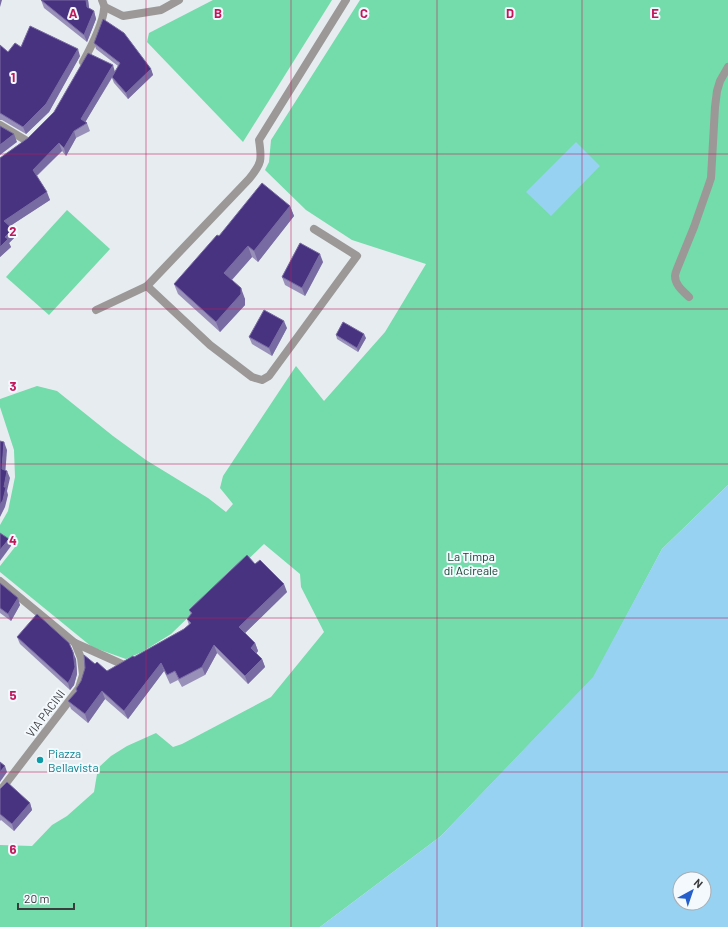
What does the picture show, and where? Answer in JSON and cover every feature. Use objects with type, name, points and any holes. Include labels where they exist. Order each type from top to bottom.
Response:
[{"type":"street","points":[[78,71],[89,52],[101,22],[104,4],[123,16],[161,10],[179,0]]},
{"type":"street","points":[[96,310],[147,286],[259,167],[261,155],[259,140],[346,0]]},
{"type":"street","points":[[689,297],[677,283],[675,276],[711,178],[717,91],[720,81],[728,67]]},
{"type":"street","points":[[0,125],[27,141]]},
{"type":"street","points":[[147,286],[210,345],[252,377],[262,380],[269,376],[357,256],[314,229]]},
{"type":"street","points":[[0,581],[75,643],[124,665],[138,658]]},
{"type":"street","name":"VIA PACINI","points":[[0,791],[79,688],[83,675],[81,658],[75,643]]},
{"type":"green space","points":[[213,0],[332,0],[243,142],[147,42],[149,33]]},
{"type":"green space","name":"La Timpa di Acireale","points":[[360,0],[728,0],[728,485],[662,549],[594,677],[441,836],[320,927],[0,927],[0,845],[32,846],[52,825],[67,816],[94,792],[98,768],[111,756],[127,746],[156,733],[173,747],[182,744],[271,697],[324,632],[301,587],[300,574],[264,544],[171,634],[142,652],[126,659],[92,647],[0,572],[0,566],[15,547],[0,535],[0,525],[8,511],[15,477],[14,450],[0,407],[0,399],[37,386],[57,391],[113,436],[146,460],[208,498],[226,512],[233,504],[220,488],[223,476],[296,366],[324,401],[385,332],[426,264],[352,240],[306,210],[265,170],[269,162],[271,140]]},
{"type":"green space","points":[[67,210],[110,249],[49,315],[6,277]]},
{"type":"water","points":[[576,142],[600,166],[551,216],[526,192]]},
{"type":"water","points":[[728,485],[728,927],[320,927],[441,836],[593,677],[662,549]]},
{"type":"building","points":[[41,0],[86,0],[87,7],[94,11],[84,35]]},
{"type":"building","points":[[103,19],[124,33],[151,69],[126,93],[112,77],[120,63],[94,43]]},
{"type":"building","points":[[30,26],[78,49],[46,104],[23,127],[0,113],[0,45],[8,52],[15,43],[21,47]]},
{"type":"building","points":[[88,53],[113,65],[81,119],[87,123],[74,131],[64,148],[59,143],[33,170],[47,192],[4,221],[13,229],[5,237],[8,239],[0,247],[0,158],[28,138],[54,112]]},
{"type":"building","points":[[0,126],[14,134],[0,145]]},
{"type":"building","points":[[262,183],[290,206],[254,251],[248,246],[224,273],[241,288],[241,294],[216,322],[174,284],[217,235],[219,236]]},
{"type":"building","points":[[300,243],[320,254],[302,288],[282,277]]},
{"type":"building","points":[[264,310],[284,321],[269,348],[249,337]]},
{"type":"building","points":[[343,322],[364,334],[357,348],[336,335]]},
{"type":"building","points":[[0,441],[4,442],[2,469],[7,471],[4,487],[6,487],[3,500],[0,505]]},
{"type":"building","points":[[0,533],[9,539],[0,550]]},
{"type":"building","points":[[247,555],[255,564],[260,560],[284,584],[239,627],[255,643],[251,648],[262,659],[245,676],[214,645],[202,667],[179,679],[175,671],[167,675],[161,663],[124,711],[102,691],[85,714],[68,701],[77,691],[76,689],[81,681],[85,668],[84,655],[95,664],[97,662],[107,671],[184,629],[191,623],[187,619],[192,613],[189,610]]},
{"type":"building","points":[[0,583],[18,598],[8,614],[0,608]]},
{"type":"building","points":[[37,614],[69,643],[73,652],[75,667],[68,683],[17,637]]},
{"type":"building","points":[[0,762],[5,766],[0,772]]},
{"type":"building","points":[[7,782],[30,803],[12,824],[0,814],[0,789]]},
{"type":"place","name":"Piazza Bellavista","points":[[40,760]]}]
